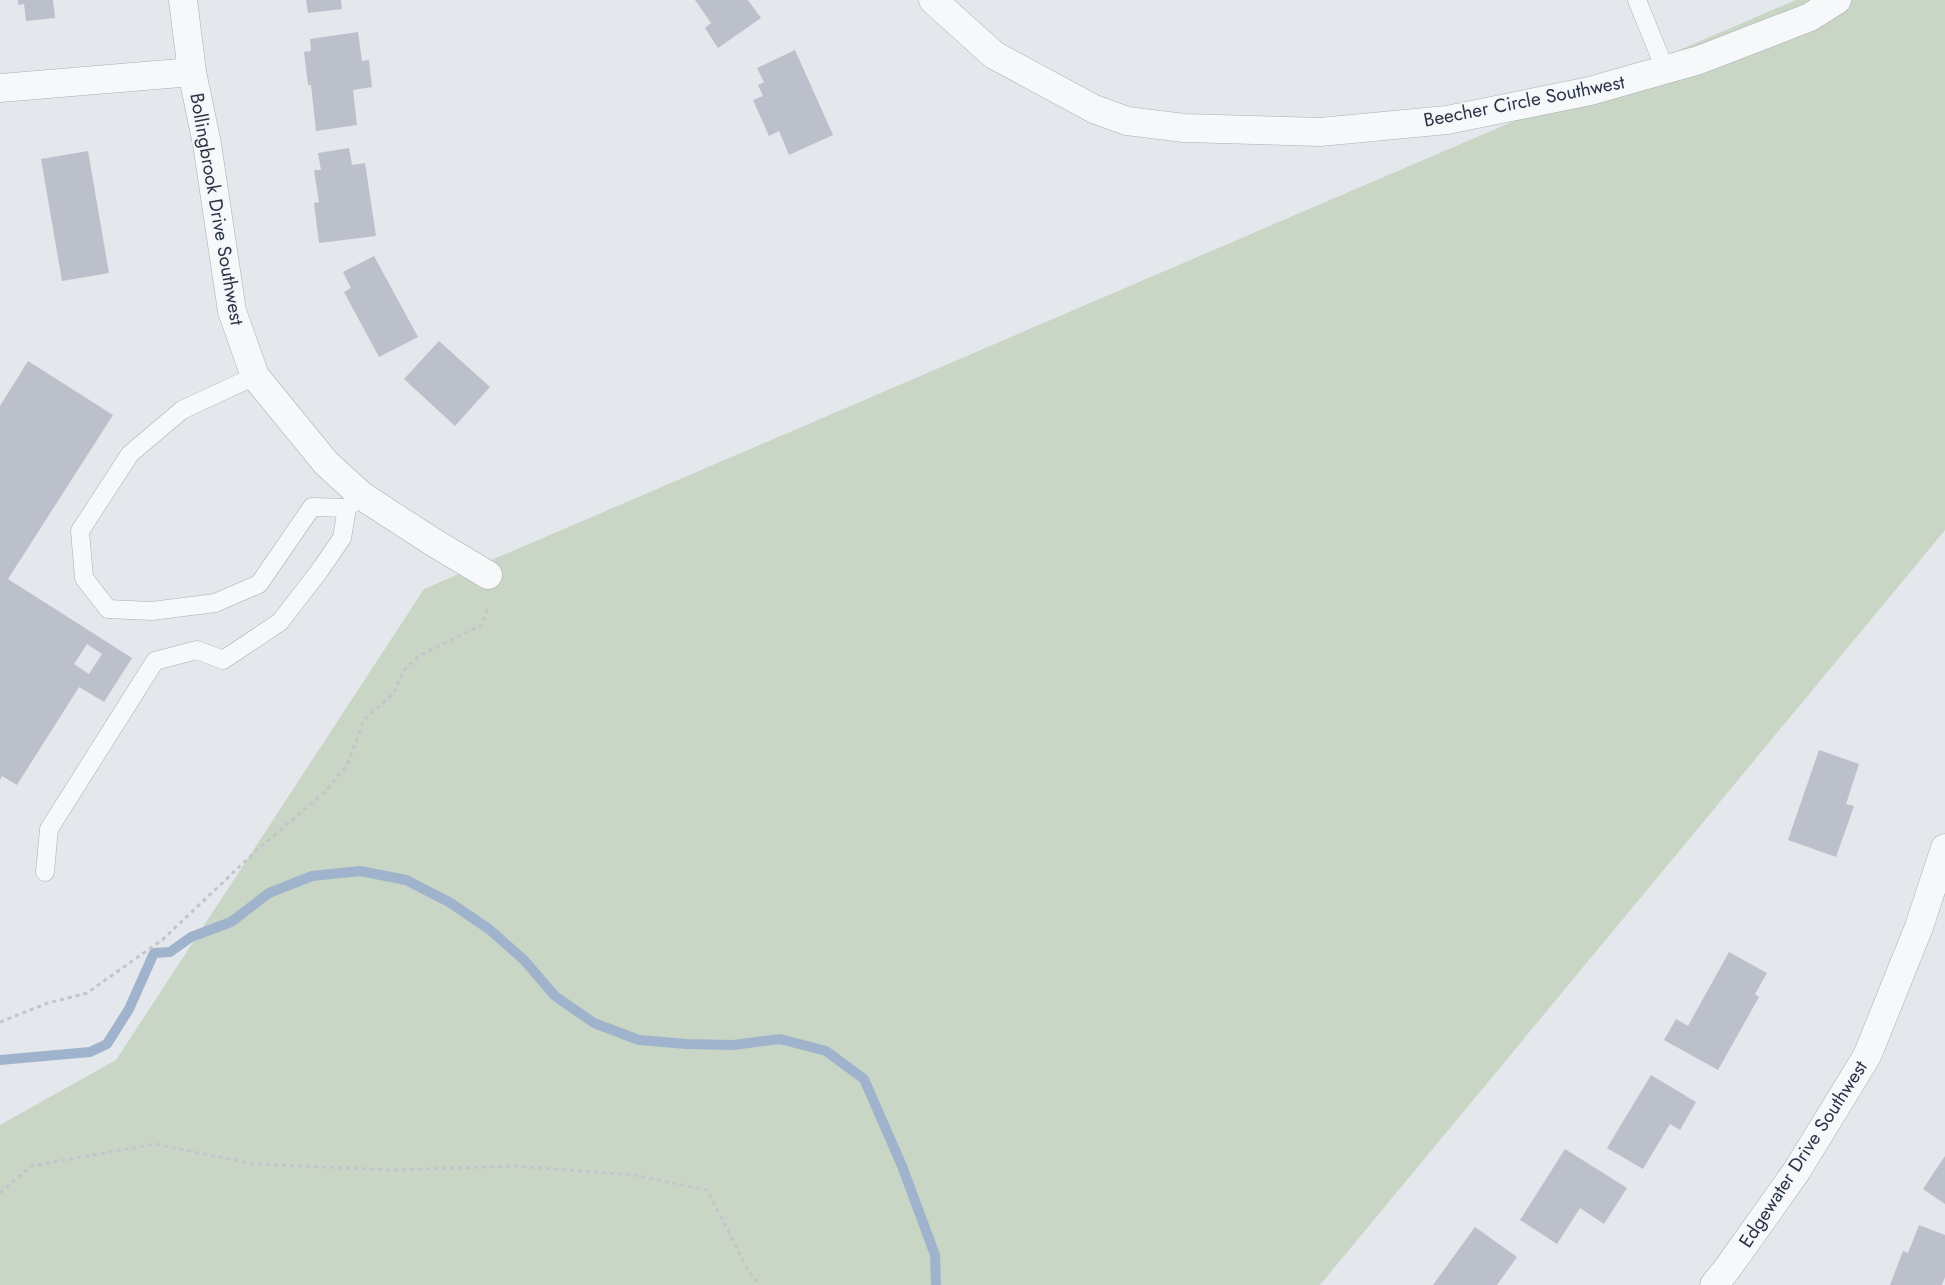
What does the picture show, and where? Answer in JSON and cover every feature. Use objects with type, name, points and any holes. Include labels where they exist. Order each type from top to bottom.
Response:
[{"type":"street","name":"Bollingbrook Drive Southwest","points":[[183,0],[192,72],[207,144],[232,311],[255,376],[326,463],[354,502],[432,542],[488,575]]},
{"type":"street","name":"Beecher Circle Southwest","points":[[933,0],[994,55],[1094,109],[1127,121],[1184,128],[1320,132],[1447,120],[1590,91],[1699,60],[1810,17],[1837,0]]},
{"type":"street","points":[[0,88],[192,72]]},
{"type":"street","name":"Edgewater Drive Southwest","points":[[1714,1285],[1728,1269],[1796,1172],[1866,1056],[1919,927],[1945,848]]},
{"type":"lane","points":[[1637,0],[1665,69]]},
{"type":"lane","points":[[45,872],[50,829],[155,661],[197,650],[223,660],[280,622],[342,538],[354,502],[312,507],[259,584],[214,603],[152,611],[108,609],[84,578],[80,531],[130,454],[182,410],[255,376]]},
{"type":"path","points":[[0,1022],[48,1003],[87,993],[162,940],[257,850],[325,792],[346,765],[364,720],[394,693],[403,671],[420,655],[482,626],[489,605],[488,575]]},
{"type":"path","points":[[0,1193],[31,1166],[155,1144],[254,1164],[392,1170],[514,1166],[634,1175],[707,1190],[749,1272],[760,1285]]},
{"type":"green space","points":[[1796,0],[1945,0],[1945,530],[1320,1285],[0,1285],[0,1125],[116,1060],[424,589]]},
{"type":"building","points":[[18,0],[53,0],[55,18],[26,21],[24,4],[18,5]]},
{"type":"building","points":[[306,0],[341,0],[342,9],[308,13]]},
{"type":"building","points":[[695,0],[748,0],[761,18],[718,48],[705,28],[711,23]]},
{"type":"building","points":[[358,32],[362,61],[369,60],[372,87],[353,90],[357,125],[316,131],[311,85],[308,85],[304,52],[311,51],[310,39]]},
{"type":"building","points":[[795,50],[833,135],[789,155],[779,131],[769,136],[753,100],[763,96],[758,85],[764,82],[757,68]]},
{"type":"building","points":[[349,148],[352,165],[365,163],[376,236],[319,243],[314,203],[319,202],[314,170],[321,170],[318,153]]},
{"type":"building","points":[[88,151],[109,273],[62,281],[41,159]]},
{"type":"building","points":[[374,256],[418,337],[379,357],[344,292],[351,288],[343,272]]},
{"type":"building","points":[[439,341],[490,387],[455,426],[404,379]]},
{"type":"building","points":[[28,361],[113,415],[8,579],[132,658],[104,702],[79,687],[17,785],[2,776],[0,780],[0,406]],"holes":[[[87,644],[102,654],[89,674],[74,664]]]},
{"type":"building","points":[[1819,750],[1859,764],[1846,804],[1854,806],[1836,857],[1788,840]]},
{"type":"building","points":[[1729,952],[1767,973],[1755,994],[1759,997],[1718,1070],[1664,1040],[1676,1019],[1688,1026]]},
{"type":"building","points":[[1651,1075],[1696,1102],[1680,1130],[1670,1124],[1643,1169],[1607,1148]]},
{"type":"building","points":[[1565,1149],[1627,1188],[1604,1224],[1580,1208],[1557,1244],[1520,1220]]},
{"type":"building","points":[[1945,1156],[1945,1204],[1923,1189]]},
{"type":"building","points":[[1919,1225],[1945,1235],[1945,1277],[1942,1285],[1890,1285],[1903,1251],[1908,1253]]},
{"type":"building","points":[[1475,1227],[1517,1257],[1497,1285],[1433,1285]]},
{"type":"waterway","points":[[0,1060],[90,1052],[107,1044],[129,1009],[154,953],[170,952],[191,937],[231,922],[269,893],[312,876],[360,871],[406,880],[449,902],[489,929],[524,960],[555,996],[594,1023],[639,1040],[733,1045],[780,1039],[826,1051],[864,1079],[902,1166],[935,1255],[936,1285]]}]
